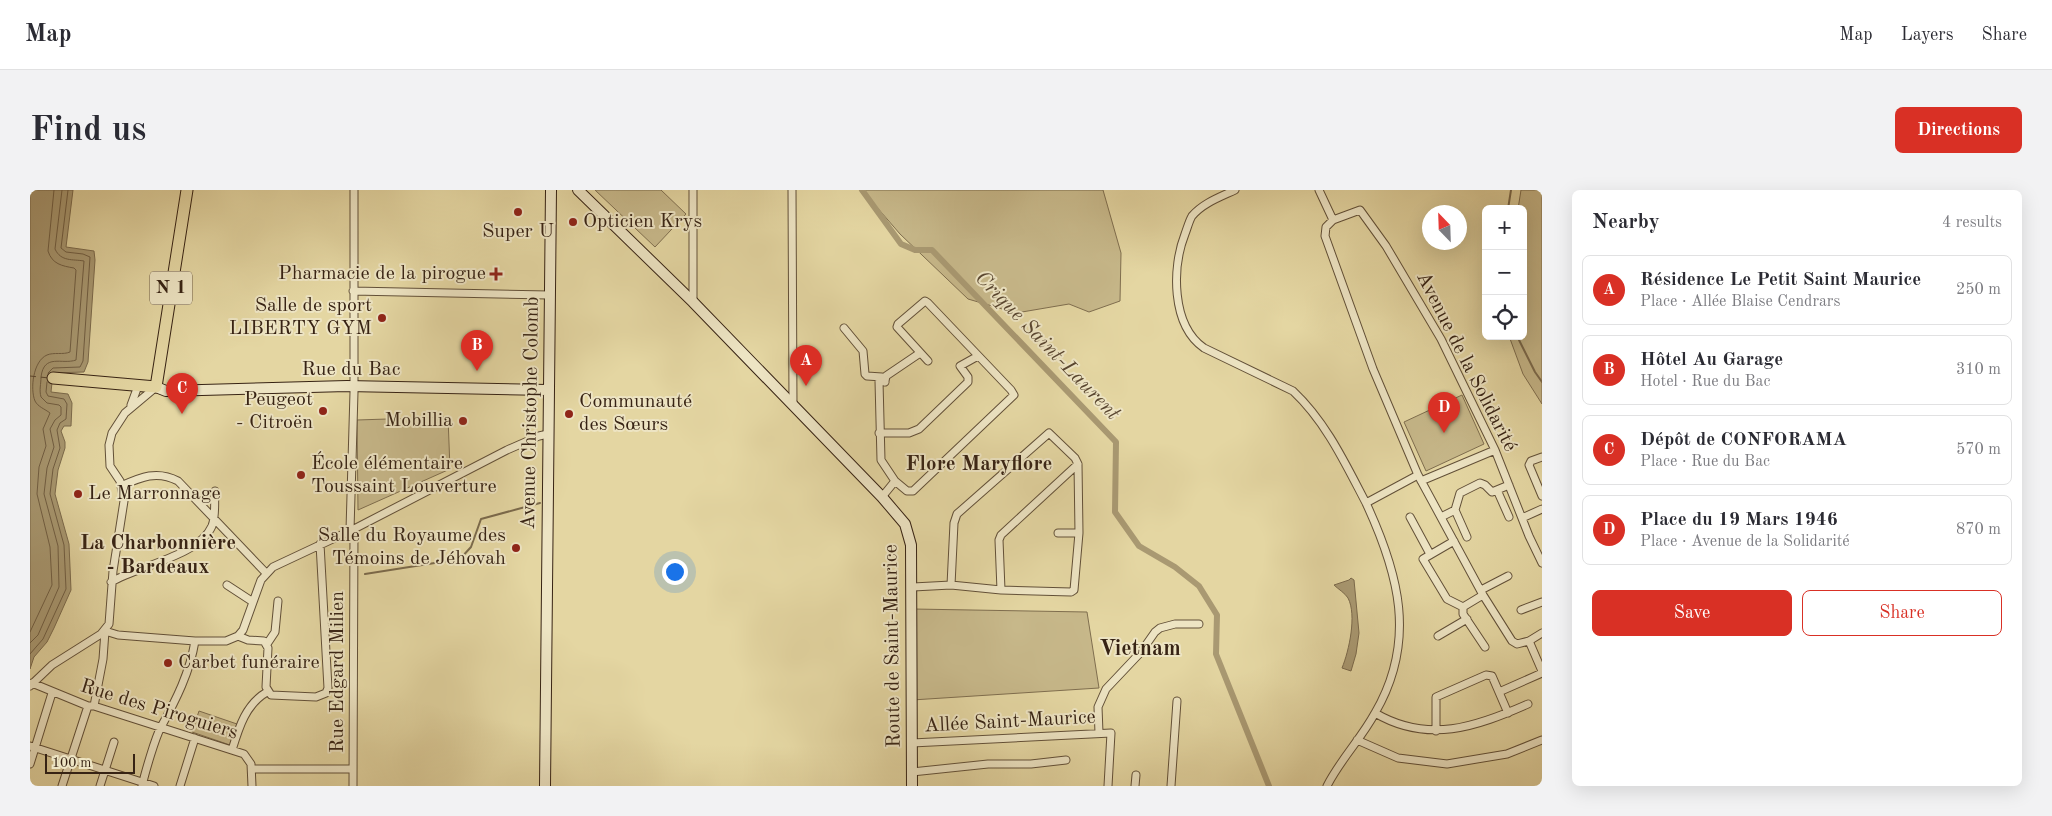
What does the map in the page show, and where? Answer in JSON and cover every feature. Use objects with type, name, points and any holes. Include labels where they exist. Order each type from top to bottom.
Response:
[{"type":"main road","name":"N 1","points":[[156,387],[186,190]]},
{"type":"main road","points":[[53,378],[156,387]]},
{"type":"street","name":"Rue Edgard Milien","points":[[353,786],[354,190]]},
{"type":"street","name":"Avenue Christophe Colomb","points":[[545,786],[551,190]]},
{"type":"street","name":"Route de Saint-Maurice","points":[[578,190],[693,302],[902,518],[910,535],[913,587],[912,786]]},
{"type":"street","points":[[693,190],[693,302]]},
{"type":"street","points":[[792,190],[793,404]]},
{"type":"street","points":[[1235,190],[1209,202],[1192,217],[1178,250],[1175,283],[1183,320],[1196,343],[1293,391],[1334,442],[1366,503],[1387,553],[1399,602],[1400,636],[1398,653],[1384,694],[1375,713],[1327,786]]},
{"type":"street","points":[[1319,190],[1333,220],[1326,227],[1325,236],[1373,370],[1420,478],[1482,592],[1512,641],[1516,644],[1529,641],[1542,633]]},
{"type":"street","name":"Avenue de la Solidarité","points":[[1333,220],[1360,210],[1386,246],[1441,338],[1495,450],[1522,518],[1541,558]]},
{"type":"street","points":[[354,291],[549,296]]},
{"type":"street","points":[[885,382],[878,381],[881,460],[896,481],[907,491],[915,490],[1013,397],[1012,391],[925,301],[898,326],[899,330],[928,361]]},
{"type":"street","points":[[844,328],[863,351],[865,374],[867,376],[882,376],[885,382]]},
{"type":"street","points":[[885,382],[886,376],[920,353]]},
{"type":"street","points":[[879,433],[909,433],[919,429],[968,382],[968,377],[960,368],[960,365],[978,356]]},
{"type":"street","points":[[130,408],[138,386]]},
{"type":"street","name":"Rue du Bac","points":[[156,387],[162,390],[354,387],[548,390]]},
{"type":"street","points":[[62,786],[91,706],[103,658],[105,631],[110,620],[111,582],[124,501],[121,486],[110,466],[109,445],[116,427],[130,408],[156,387]]},
{"type":"street","points":[[913,587],[951,585],[1001,590],[1071,592],[1074,590],[1079,533],[1078,464],[1075,458],[1052,435],[1048,433],[958,512],[954,523],[951,585]]},
{"type":"street","points":[[31,684],[52,665],[105,631],[118,635],[195,641],[226,641],[238,636],[248,619],[261,580],[266,573],[282,561],[352,530],[507,450],[548,434]]},
{"type":"street","points":[[1366,503],[1420,478],[1495,450]]},
{"type":"street","points":[[1542,457],[1531,461],[1529,465],[1542,496]]},
{"type":"street","points":[[1001,590],[1001,535],[1078,464]]},
{"type":"street","points":[[121,486],[145,476],[168,476],[182,485],[266,573]]},
{"type":"street","points":[[882,497],[896,481]]},
{"type":"street","points":[[1467,538],[1455,510],[1460,493],[1480,483],[1492,492],[1509,484]]},
{"type":"street","points":[[1497,490],[1509,517]]},
{"type":"street","points":[[111,582],[192,546],[209,531],[213,518],[214,491]]},
{"type":"street","points":[[1441,517],[1455,510]]},
{"type":"street","points":[[1522,518],[1542,510]]},
{"type":"street","points":[[1410,517],[1430,554]]},
{"type":"street","points":[[1058,533],[1079,533]]},
{"type":"street","points":[[1454,541],[1423,559],[1447,600],[1463,607]]},
{"type":"street","points":[[267,692],[274,696],[316,697],[323,696],[327,692],[320,544]]},
{"type":"street","points":[[1463,607],[1482,592],[1508,576]]},
{"type":"street","points":[[227,585],[253,602]]},
{"type":"street","points":[[266,644],[275,632],[278,601]]},
{"type":"street","points":[[1521,610],[1542,602]]},
{"type":"street","points":[[1463,607],[1463,614],[1485,647]]},
{"type":"street","points":[[1438,636],[1467,620]]},
{"type":"street","points":[[1099,733],[1098,708],[1106,690],[1141,652],[1155,632],[1172,625],[1198,624]]},
{"type":"street","points":[[238,636],[248,640],[264,641],[266,644],[268,648],[267,692]]},
{"type":"street","points":[[142,784],[160,728],[182,686],[190,664],[195,641]]},
{"type":"street","points":[[1499,692],[1542,672],[1529,641]]},
{"type":"street","points":[[1436,731],[1435,700],[1438,695],[1489,674],[1492,676],[1508,713]]},
{"type":"street","name":"Rue des Piroguiers","points":[[31,684],[91,706],[244,754],[249,760],[252,769],[252,786]]},
{"type":"street","points":[[232,750],[243,718],[256,698],[267,692]]},
{"type":"street","points":[[30,764],[33,747],[52,693]]},
{"type":"street","points":[[1171,786],[1176,701]]},
{"type":"street","points":[[1375,713],[1396,724],[1423,730],[1455,730],[1508,713],[1528,704]]},
{"type":"street","name":"Allée Saint-Maurice","points":[[912,743],[1110,733],[1108,786]]},
{"type":"street","points":[[180,786],[196,738]]},
{"type":"street","points":[[1357,740],[1398,758],[1447,764],[1507,754],[1542,740]]},
{"type":"street","points":[[100,786],[114,742]]},
{"type":"street","points":[[33,747],[142,784],[154,786]]},
{"type":"street","points":[[912,772],[988,764],[1031,764],[1066,760]]},
{"type":"street","points":[[252,769],[353,769]]},
{"type":"street","points":[[1135,786],[1136,775]]},
{"type":"shaded area","points":[[595,190],[661,190],[686,214],[655,247]]},
{"type":"shaded area","points":[[862,190],[1103,190],[1121,253],[1120,301],[1089,312],[1069,304],[1016,313],[968,299],[900,234]]},
{"type":"shaded area","points":[[1521,190],[1542,190],[1542,404],[1523,374],[1510,340],[1527,340],[1527,205],[1519,205]]},
{"type":"shaded area","points":[[1462,395],[1484,444],[1426,471],[1404,422]]},
{"type":"shaded area","points":[[448,417],[450,469],[358,510],[357,420]]},
{"type":"shaded area","points":[[913,609],[1087,612],[1099,688],[912,700]]},
{"type":"shaded area","points":[[199,711],[237,724],[230,745],[192,732]]},
{"type":"water","points":[[30,190],[73,190],[66,247],[94,251],[95,260],[88,362],[84,372],[53,373],[51,392],[68,394],[72,403],[71,426],[64,426],[61,431],[65,448],[58,470],[55,494],[69,544],[71,590],[47,642],[34,657],[30,669]]},
{"type":"water","points":[[1351,578],[1354,580],[1359,633],[1351,671],[1342,668],[1351,633],[1351,605],[1347,596],[1334,585]]},
{"type":"waterway","name":"Crique Saint-Laurent","points":[[862,190],[901,244],[915,250],[932,250],[1116,442],[1115,512],[1139,546],[1175,567],[1199,586],[1217,615],[1216,654],[1269,786]]},
{"type":"waterway","points":[[1509,205],[1511,190]]},
{"type":"waterway","points":[[1519,340],[1542,382]]},
{"type":"waterway","points":[[365,574],[460,559],[471,547],[481,519],[540,503]]},
{"type":"ferry route","points":[[30,376],[49,378]]},
{"type":"place","name":"Super U","points":[[518,212]]},
{"type":"place","name":"Opticien Krys","points":[[573,222]]},
{"type":"place","name":"Pharmacie de la pirogue","points":[[496,274]]},
{"type":"place","name":"Salle de sport LIBERTY GYM","points":[[382,318]]},
{"type":"place","name":"Hôtel Au Garage","points":[[477,371]]},
{"type":"place","name":"Résidence Le Petit Saint Maurice","points":[[806,386]]},
{"type":"place","name":"Peugeot - Citroën","points":[[323,411]]},
{"type":"place","name":"Dépôt de CONFORAMA","points":[[182,414]]},
{"type":"place","name":"Communauté des Sœurs","points":[[569,414]]},
{"type":"place","name":"Mobillia","points":[[463,421]]},
{"type":"place","name":"Place du 19 Mars 1946","points":[[1444,433]]},
{"type":"place","name":"École élémentaire Toussaint Louverture","points":[[301,475]]},
{"type":"place","name":"Le Marronnage","points":[[78,494]]},
{"type":"place","name":"Salle du Royaume des Témoins de Jéhovah","points":[[516,548]]},
{"type":"place","name":"Carbet funéraire","points":[[168,663]]},
{"type":"district","name":"Flore Maryflore","points":[[979,464]]},
{"type":"district","name":"La Charbonnière - Bardeaux","points":[[158,555]]},
{"type":"district","name":"Vietnam","points":[[1140,649]]}]
